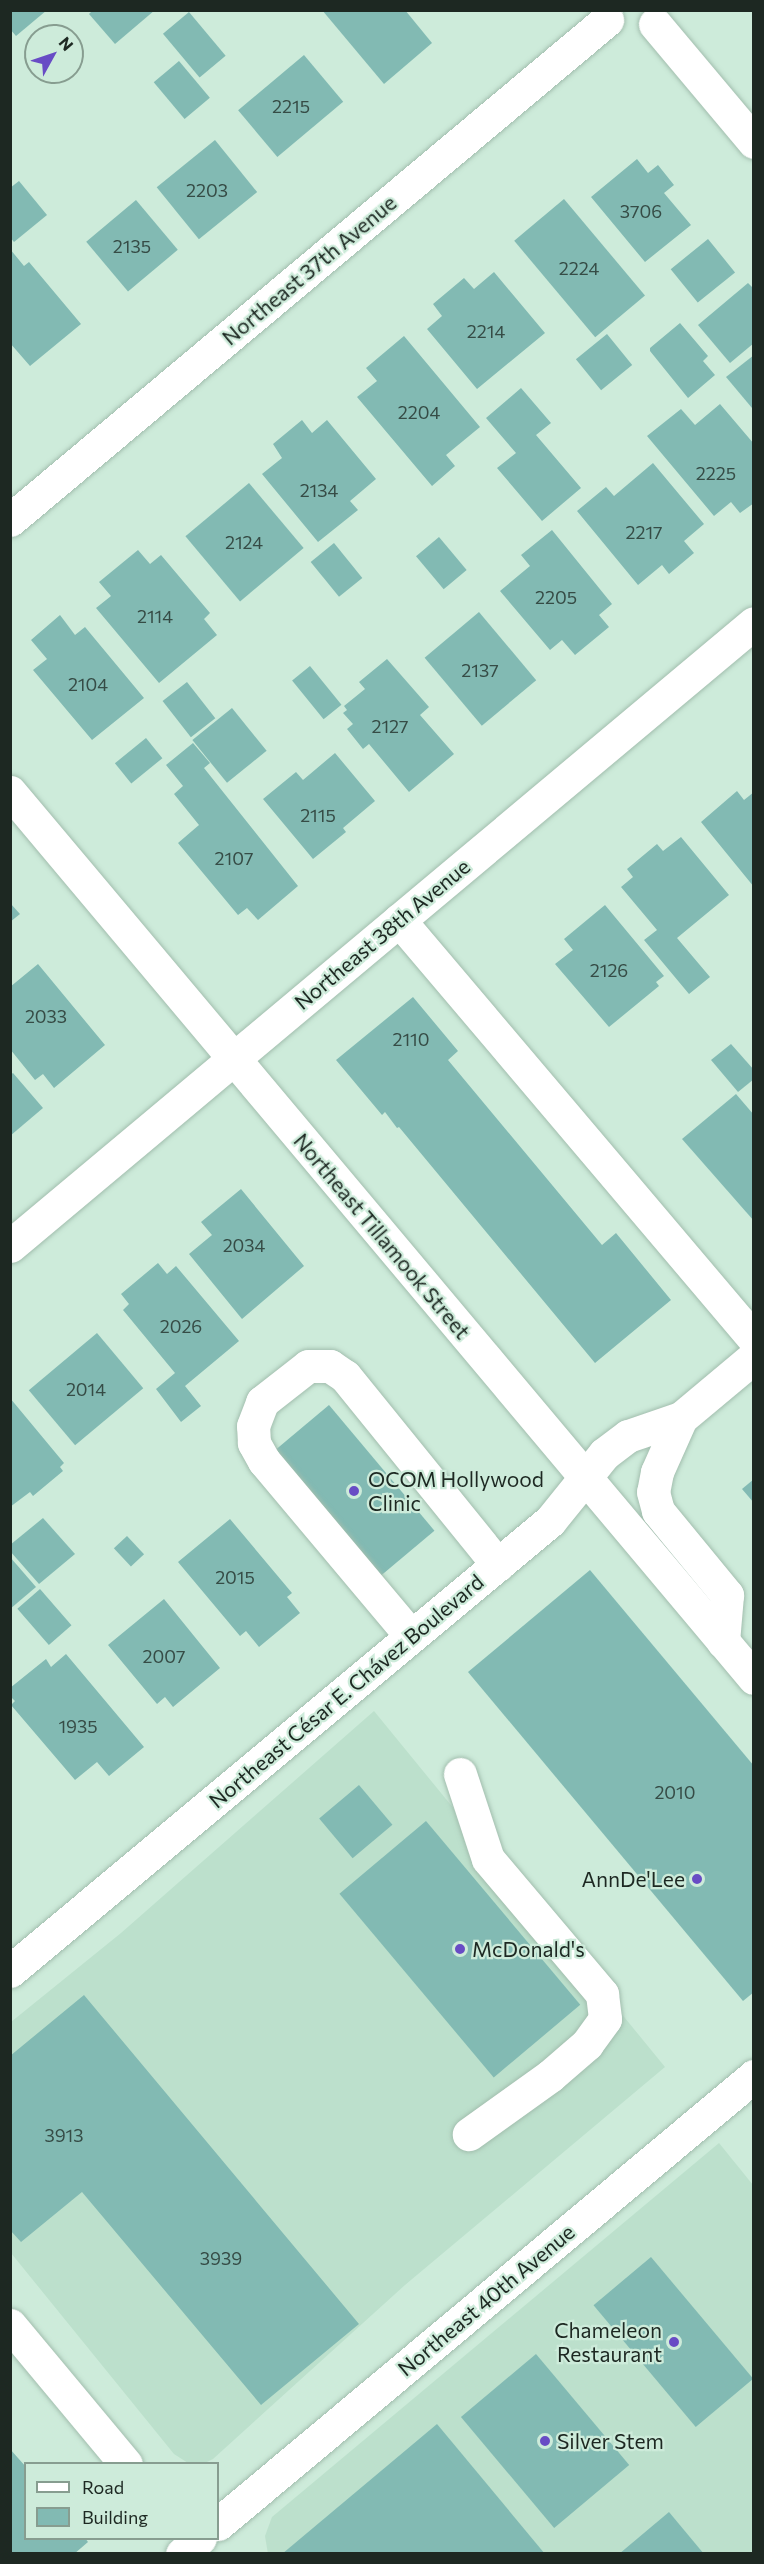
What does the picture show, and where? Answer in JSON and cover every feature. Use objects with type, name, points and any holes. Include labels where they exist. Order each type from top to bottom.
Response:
[{"type":"street","points":[[605,15],[628,32],[641,32],[660,17],[753,142]]},
{"type":"street","name":"Northeast 37th Avenue","points":[[10,520],[605,15]]},
{"type":"street","name":"Northeast 38th Avenue","points":[[10,1246],[753,623]]},
{"type":"street","name":"Northeast Tillamook Street","points":[[10,792],[753,1678]]},
{"type":"street","points":[[399,920],[753,1338]]},
{"type":"street","name":"Northeast César E. Chávez Boulevard","points":[[10,1971],[550,1521],[604,1454],[628,1436],[681,1418],[753,1357]]},
{"type":"street","points":[[411,1636],[264,1461],[254,1443],[252,1426],[262,1402],[308,1366],[330,1366],[345,1376],[498,1564]]},
{"type":"street","name":"Northeast César E. Chávez Boulevard","points":[[681,1418],[657,1472],[653,1492],[658,1511],[727,1595],[723,1642]]},
{"type":"street","points":[[460,1774],[488,1859],[602,1994],[605,2019],[586,2044],[550,2076],[469,2134]]},
{"type":"street","name":"Northeast 40th Avenue","points":[[219,2524],[753,2076]]},
{"type":"street","points":[[10,2325],[125,2462]]},
{"type":"shaded area","points":[[374,1711],[665,2067],[405,2285],[213,2459],[207,2462],[186,2462],[174,2454],[11,2253],[11,2022],[121,1933]]},
{"type":"shaded area","points":[[719,2143],[753,2185],[753,2553],[268,2554],[265,2536],[272,2517]]},
{"type":"building","points":[[10,10],[47,10],[30,24],[24,24],[24,29],[16,36],[10,29]]},
{"type":"building","points":[[93,10],[155,10],[115,44],[89,14]]},
{"type":"building","points":[[322,10],[405,10],[432,43],[384,84]]},
{"type":"building","points":[[189,12],[226,56],[200,78],[163,34]]},
{"type":"building","points":[[304,55],[343,102],[277,157],[238,110]]},
{"type":"building","points":[[179,61],[210,98],[185,119],[154,82]]},
{"type":"building","points":[[215,140],[257,192],[199,239],[157,187]]},
{"type":"building","points":[[637,159],[648,173],[658,165],[674,185],[664,193],[691,225],[645,262],[591,197]]},
{"type":"building","points":[[19,181],[47,215],[14,242],[10,237],[10,188]]},
{"type":"building","points":[[564,199],[645,296],[595,337],[514,241]]},
{"type":"building","points":[[136,200],[178,250],[128,292],[86,242]]},
{"type":"building","points":[[708,239],[735,272],[698,303],[671,269]]},
{"type":"building","points":[[10,249],[24,266],[29,262],[81,324],[30,366],[10,343]]},
{"type":"building","points":[[494,272],[545,333],[477,389],[427,329],[442,316],[433,304],[464,278],[474,289]]},
{"type":"building","points":[[748,283],[754,289],[754,343],[730,363],[698,325]]},
{"type":"building","points":[[680,323],[708,356],[703,361],[715,375],[688,398],[650,351],[650,348]]},
{"type":"building","points":[[607,334],[632,365],[601,390],[576,359]]},
{"type":"building","points":[[404,336],[480,427],[446,455],[455,466],[432,486],[357,397],[377,381],[366,368]]},
{"type":"building","points":[[754,355],[754,407],[752,408],[726,377]]},
{"type":"building","points":[[521,388],[551,423],[536,435],[581,488],[542,521],[497,468],[516,453],[486,418]]},
{"type":"building","points":[[720,404],[754,444],[754,503],[740,513],[731,502],[714,516],[647,436],[681,409],[695,425]]},
{"type":"building","points":[[302,420],[312,433],[327,420],[376,479],[350,501],[358,510],[318,542],[262,474],[282,458],[273,444]]},
{"type":"building","points":[[653,463],[704,524],[684,541],[694,553],[669,574],[662,565],[638,585],[577,511],[606,487],[614,496]]},
{"type":"building","points":[[249,483],[304,548],[240,601],[185,536]]},
{"type":"building","points":[[552,530],[612,604],[599,615],[609,627],[575,655],[562,640],[550,650],[500,591],[530,566],[521,555]]},
{"type":"building","points":[[439,537],[467,570],[444,589],[416,556]]},
{"type":"building","points":[[334,543],[362,578],[339,597],[311,562]]},
{"type":"building","points":[[138,550],[150,564],[161,555],[210,613],[204,619],[217,635],[159,683],[96,608],[111,596],[99,582]]},
{"type":"building","points":[[479,612],[536,680],[482,726],[425,658]]},
{"type":"building","points":[[60,615],[75,635],[85,627],[144,698],[92,740],[33,670],[47,659],[31,640]]},
{"type":"building","points":[[387,659],[429,707],[420,715],[454,754],[409,792],[369,744],[363,749],[347,729],[353,724],[343,713],[347,710],[344,706],[365,689],[359,682]]},
{"type":"building","points":[[310,666],[341,705],[324,719],[292,680]]},
{"type":"building","points":[[187,682],[215,718],[191,737],[163,701]]},
{"type":"building","points":[[232,708],[267,751],[227,783],[192,740]]},
{"type":"building","points":[[146,738],[162,758],[131,783],[115,763]]},
{"type":"building","points":[[193,743],[210,763],[204,768],[298,886],[258,920],[247,908],[238,915],[178,843],[199,825],[174,794],[183,786],[166,765]]},
{"type":"building","points":[[335,753],[375,801],[343,828],[346,832],[313,859],[263,799],[296,772],[303,780]]},
{"type":"building","points":[[737,791],[744,800],[754,792],[754,887],[701,822]]},
{"type":"building","points":[[681,837],[729,895],[677,938],[710,977],[689,994],[644,940],[657,930],[621,887],[633,877],[627,869],[657,844],[663,851]]},
{"type":"building","points":[[10,903],[20,914],[10,922]]},
{"type":"building","points":[[605,905],[664,976],[656,982],[659,986],[609,1027],[555,964],[573,950],[564,939]]},
{"type":"building","points":[[38,964],[105,1045],[54,1088],[43,1074],[35,1080],[10,1049],[10,987]]},
{"type":"building","points":[[413,997],[458,1051],[448,1060],[602,1245],[616,1233],[671,1300],[595,1363],[399,1127],[397,1128],[385,1112],[382,1115],[336,1060]]},
{"type":"building","points":[[731,1044],[754,1070],[754,1079],[738,1092],[711,1060]]},
{"type":"building","points":[[13,1073],[43,1108],[10,1136],[10,1075]]},
{"type":"building","points":[[736,1094],[754,1115],[754,1221],[682,1139]]},
{"type":"building","points":[[241,1189],[304,1266],[242,1319],[189,1254],[212,1235],[201,1222]]},
{"type":"building","points":[[158,1263],[167,1274],[176,1266],[239,1341],[185,1386],[201,1406],[181,1422],[156,1389],[175,1373],[123,1310],[129,1304],[121,1294]]},
{"type":"building","points":[[97,1333],[143,1388],[75,1445],[29,1390]]},
{"type":"building","points":[[10,1398],[64,1463],[60,1467],[63,1471],[33,1496],[30,1492],[10,1507]]},
{"type":"building","name":"OCOM Hollywood Clinic","points":[[329,1405],[434,1531],[379,1577],[274,1451]]},
{"type":"building","points":[[754,1479],[754,1503],[742,1489]]},
{"type":"building","points":[[43,1518],[75,1554],[39,1584],[10,1551],[10,1545]]},
{"type":"building","points":[[230,1519],[292,1593],[287,1597],[300,1613],[259,1647],[246,1631],[240,1636],[178,1562]]},
{"type":"building","points":[[127,1536],[144,1554],[131,1567],[114,1548]]},
{"type":"building","points":[[10,1557],[36,1587],[10,1609]]},
{"type":"building","name":"AnnDe'Lee","points":[[590,1570],[754,1766],[754,1992],[743,2001],[468,1672]]},
{"type":"building","points":[[40,1589],[71,1625],[49,1645],[17,1609]]},
{"type":"building","points":[[164,1599],[220,1668],[173,1707],[165,1697],[157,1704],[108,1645]]},
{"type":"building","points":[[66,1654],[144,1747],[109,1776],[97,1762],[75,1780],[11,1705],[15,1701],[10,1696],[10,1688],[46,1659],[51,1667]]},
{"type":"building","points":[[359,1785],[392,1825],[353,1858],[319,1818]]},
{"type":"building","name":"McDonald's","points":[[426,1821],[580,2005],[494,2077],[339,1894]]},
{"type":"building","points":[[84,1995],[359,2324],[261,2405],[82,2192],[21,2242],[10,2230],[10,2056]]},
{"type":"building","name":"Chameleon Restaurant","points":[[651,2257],[753,2379],[696,2427],[594,2305]]},
{"type":"building","name":"Silver Stem","points":[[536,2354],[629,2465],[554,2528],[461,2417]]},
{"type":"building","points":[[437,2424],[545,2554],[282,2554]]},
{"type":"building","points":[[10,2449],[24,2465],[24,2540],[86,2540],[88,2542],[74,2554],[10,2554]]},
{"type":"building","points":[[669,2512],[704,2554],[619,2554]]},
{"type":"place","name":"OCOM Hollywood Clinic","points":[[354,1491]]},
{"type":"place","name":"AnnDe'Lee","points":[[697,1879]]},
{"type":"place","name":"McDonald's","points":[[460,1949]]},
{"type":"place","name":"Chameleon Restaurant","points":[[674,2342]]},
{"type":"place","name":"Silver Stem","points":[[545,2441]]}]
